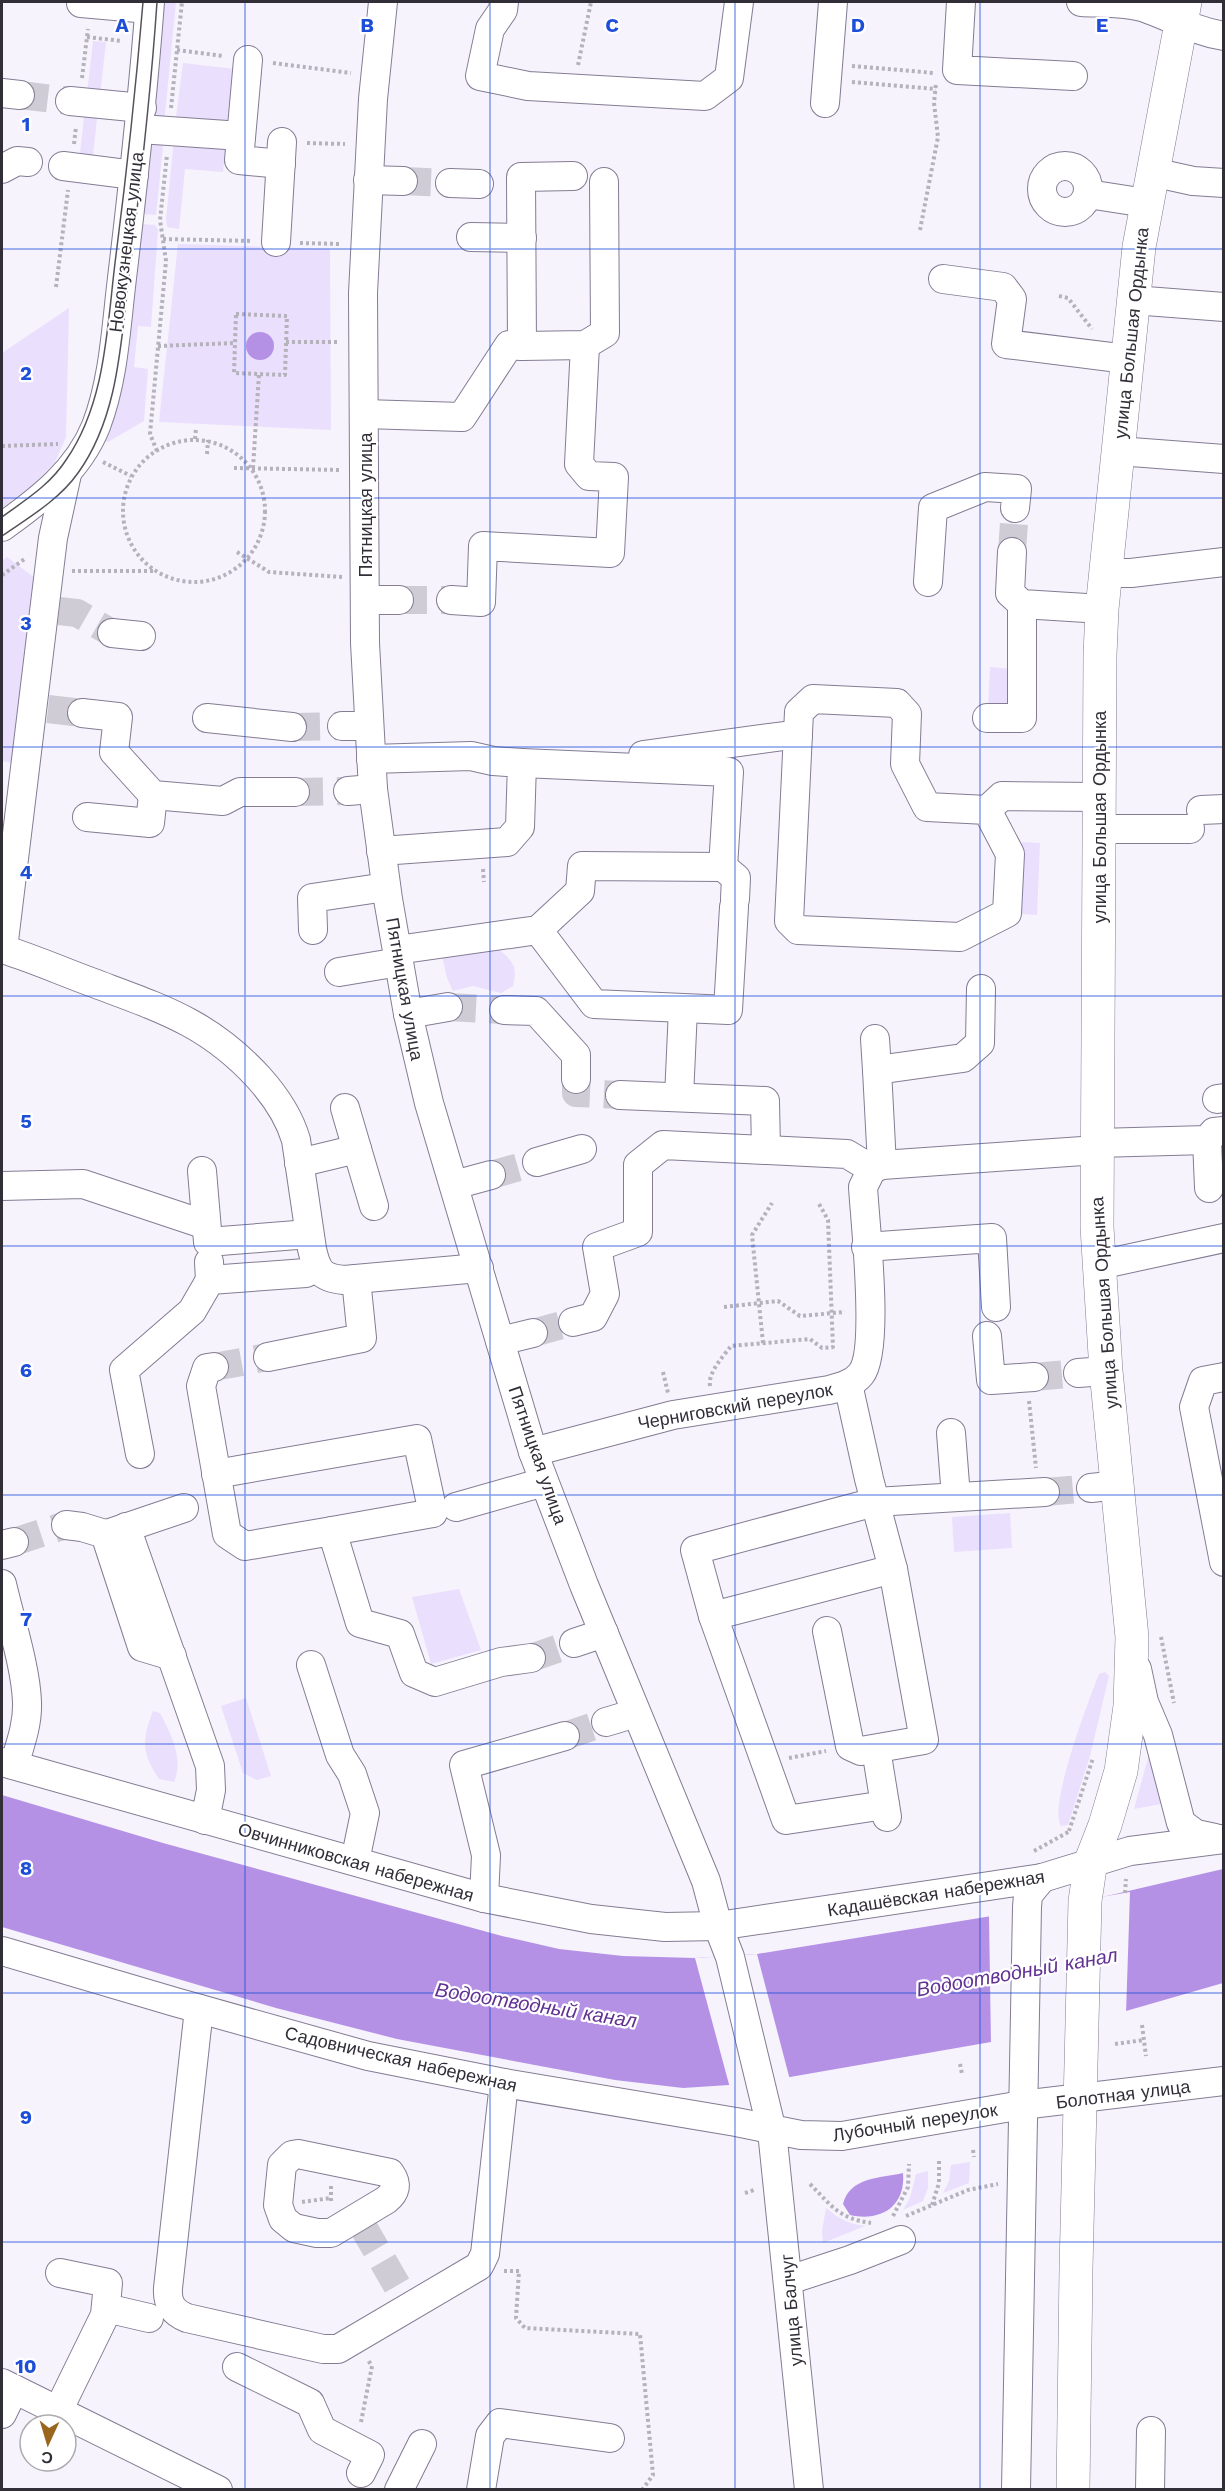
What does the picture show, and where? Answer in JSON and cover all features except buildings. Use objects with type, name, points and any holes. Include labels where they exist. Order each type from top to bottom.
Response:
[{"type":"main road","name":"улица Большая Ордынка","points":[[1073,2490],[1085,1901],[1091,1861],[1105,1825],[1121,1771],[1130,1706],[1132,1637],[1105,1487],[1092,1372],[1099,1265],[1097,1147],[1102,609],[1133,300],[1149,187],[1183,13]]},
{"type":"street","name":"Пятницкая улица","points":[[383,2],[373,99],[363,293],[365,600],[356,726],[371,759],[361,790],[381,851],[418,1063],[533,1452],[636,1713],[706,1881],[718,1926],[730,1957],[762,2087]]},
{"type":"street","points":[[504,2],[503,10],[490,29],[480,76],[528,86],[705,96],[729,78],[739,2]]},
{"type":"street","points":[[827,82],[833,2]]},
{"type":"street","points":[[961,2],[957,70],[1073,76]]},
{"type":"street","points":[[1081,2],[1183,13],[1203,32],[1224,36]]},
{"type":"street","points":[[81,3],[149,5]]},
{"type":"street","name":"Новокузнецкая улица","points":[[2,527],[45,497],[67,458],[82,452],[96,426],[109,379],[141,118],[149,5]]},
{"type":"street","points":[[248,60],[239,160],[281,153],[276,242]]},
{"type":"street","points":[[70,100],[141,118],[169,132],[241,136]]},
{"type":"street","points":[[63,166],[134,175]]},
{"type":"street","points":[[522,346],[521,177],[573,176]]},
{"type":"street","points":[[368,180],[403,181]]},
{"type":"street","points":[[1088,194],[1194,181],[1224,183]]},
{"type":"street","points":[[364,414],[462,417],[509,345],[585,345],[605,333],[604,182]]},
{"type":"street","points":[[450,183],[479,184]]},
{"type":"street","points":[[471,237],[522,238]]},
{"type":"street","points":[[943,279],[1003,287],[1012,299],[1006,344],[1127,359]]},
{"type":"street","points":[[1133,300],[1224,307]]},
{"type":"street","points":[[451,600],[481,602],[483,546],[610,553],[614,477],[589,476],[579,464],[585,345]]},
{"type":"street","points":[[1118,451],[1224,459]]},
{"type":"street","points":[[67,458],[49,571],[52,610],[40,708],[2,949],[158,1007],[213,1036],[243,1060],[285,1111],[296,1140],[309,1234],[317,1266],[330,1279],[356,1279],[479,1268]]},
{"type":"street","points":[[928,582],[933,507],[985,487],[1017,489],[1015,508]]},
{"type":"street","points":[[1012,552],[1010,593],[1022,604],[1102,609]]},
{"type":"street","points":[[1106,573],[1131,573],[1224,562]]},
{"type":"street","points":[[365,600],[399,600]]},
{"type":"street","points":[[987,718],[1022,718],[1022,604]]},
{"type":"street","points":[[112,633],[141,636]]},
{"type":"street","points":[[987,810],[1010,854],[1007,913],[960,938],[798,930],[789,921],[799,712],[813,699],[897,703],[907,714],[905,764],[927,807],[987,810],[1002,796],[1099,813],[1205,816]]},
{"type":"street","points":[[82,712],[118,717],[114,752],[153,795],[223,801],[240,792],[295,792]]},
{"type":"street","points":[[207,718],[292,727]]},
{"type":"street","points":[[642,768],[643,754],[798,736]]},
{"type":"street","points":[[371,759],[471,756],[494,761],[522,763],[729,772],[723,867]]},
{"type":"street","points":[[381,851],[507,842],[520,827],[522,763]]},
{"type":"street","points":[[87,817],[150,823],[153,795]]},
{"type":"street","points":[[339,972],[398,956],[538,930],[580,891],[582,866],[723,867],[736,878],[728,1010],[594,1004],[538,930]]},
{"type":"street","points":[[313,930],[312,898],[386,887]]},
{"type":"street","points":[[877,1070],[963,1058],[980,1043],[981,989]]},
{"type":"street","points":[[408,1014],[448,1007]]},
{"type":"street","points":[[679,1097],[683,1009]]},
{"type":"street","points":[[504,1010],[536,1011],[576,1055],[576,1079]]},
{"type":"street","points":[[875,1040],[877,1167]]},
{"type":"street","points":[[620,1095],[765,1101],[766,1150]]},
{"type":"street","points":[[345,1108],[374,1206]]},
{"type":"street","points":[[573,1322],[593,1317],[605,1294],[597,1247],[638,1232],[638,1165],[663,1145],[847,1154],[877,1167],[1215,1135],[1209,1188]]},
{"type":"street","points":[[299,1163],[357,1149]]},
{"type":"street","points":[[537,1162],[582,1149]]},
{"type":"street","name":"Черниговский переулок","points":[[533,1452],[673,1415],[839,1387],[863,1372],[872,1336],[863,1187],[867,1177],[877,1167]]},
{"type":"street","points":[[140,1454],[124,1370],[192,1311],[210,1280],[202,1171]]},
{"type":"street","points":[[454,1185],[490,1175]]},
{"type":"street","points":[[2,1186],[83,1184],[207,1233],[309,1234]]},
{"type":"street","points":[[866,1246],[992,1238],[996,1307]]},
{"type":"street","points":[[1099,1265],[1224,1238]]},
{"type":"street","points":[[210,1280],[306,1273],[317,1266]]},
{"type":"street","points":[[268,1357],[362,1338],[356,1279]]},
{"type":"street","points":[[500,1341],[533,1333]]},
{"type":"street","points":[[987,1336],[990,1380],[1030,1377]]},
{"type":"street","points":[[214,1367],[207,1368],[201,1386],[216,1474],[227,1534],[244,1546],[433,1513],[417,1439],[216,1474]]},
{"type":"street","points":[[1224,1377],[1203,1381],[1194,1407],[1224,1562]]},
{"type":"street","points":[[839,1387],[875,1502],[893,1569],[924,1740],[863,1747]]},
{"type":"street","points":[[951,1433],[956,1497]]},
{"type":"street","points":[[456,1507],[544,1482]]},
{"type":"street","points":[[827,1631],[863,1747],[886,1811],[786,1820],[713,1616],[695,1550],[875,1502],[1042,1493]]},
{"type":"street","points":[[66,1525],[116,1531],[184,1508]]},
{"type":"street","points":[[116,1531],[142,1647],[172,1656],[210,1766],[211,1790],[205,1820]]},
{"type":"street","points":[[332,1531],[360,1623],[400,1634],[414,1673],[435,1682],[501,1662],[531,1658]]},
{"type":"street","points":[[713,1616],[893,1569]]},
{"type":"street","points":[[2,1584],[7,1635],[25,1684],[27,1703],[26,1720],[8,1763]]},
{"type":"street","points":[[574,1643],[604,1633]]},
{"type":"street","name":"улица Большая Ордынка","points":[[1132,1637],[1144,1702],[1158,1735],[1181,1823],[1196,1834],[1210,1838],[1224,1838]]},
{"type":"street","points":[[311,1665],[339,1755],[352,1774],[365,1813],[355,1862]]},
{"type":"street","points":[[606,1722],[636,1713]]},
{"type":"street","points":[[484,1898],[486,1855],[464,1766],[565,1736]]},
{"type":"street","name":"Овчинниковская набережная","points":[[8,1763],[484,1898],[618,1923],[690,1928],[718,1926]]},
{"type":"street","name":"Кадашёвская набережная","points":[[718,1926],[1042,1878],[1091,1861],[1130,1851],[1224,1838]]},
{"type":"street","points":[[1016,2490],[1027,1907],[1028,1895],[1042,1878]]},
{"type":"street","name":"Садовническая набережная","points":[[2,1951],[199,2009],[368,2055],[504,2083],[736,2122],[772,2131]]},
{"type":"street","points":[[199,2009],[168,2288],[170,2304],[180,2315],[187,2318],[323,2349],[338,2349],[356,2340],[405,2298],[482,2264],[504,2083]]},
{"type":"street","name":"Болотная улица","points":[[1022,2105],[1224,2081]]},
{"type":"street","name":"улица Балчуг","points":[[762,2087],[772,2131],[778,2181],[809,2490]]},
{"type":"street","name":"Лубочный переулок","points":[[772,2131],[801,2135],[842,2136],[1022,2105]]},
{"type":"street","points":[[778,2181],[783,2169],[797,2156],[813,2146],[842,2136]]},
{"type":"street","points":[[305,2154],[390,2173],[394,2178],[393,2194],[352,2224],[325,2233],[294,2228],[283,2219],[278,2205],[282,2165],[292,2155],[305,2154]]},
{"type":"street","points":[[789,2280],[850,2260],[895,2231]]},
{"type":"street","points":[[58,2411],[105,2315],[108,2283],[60,2273]]},
{"type":"street","points":[[106,2308],[149,2318]]},
{"type":"street","points":[[237,2367],[310,2403],[321,2430],[370,2455],[360,2474]]},
{"type":"street","points":[[6,2395],[58,2411],[218,2490]]},
{"type":"street","points":[[481,2490],[490,2436],[501,2423],[610,2438]]},
{"type":"street","points":[[1150,2490],[1151,2431]]},
{"type":"street","points":[[399,2490],[422,2444]]},
{"type":"path","points":[[157,451],[150,434],[166,261],[160,220],[182,2]]},
{"type":"path","points":[[573,89],[591,2]]},
{"type":"path","points":[[87,37],[123,41]]},
{"type":"path","points":[[827,82],[938,73],[934,103],[938,137],[920,230]]},
{"type":"path","points":[[827,82],[936,89]]},
{"type":"path","points":[[281,153],[349,144]]},
{"type":"path","points":[[1059,296],[1068,298],[1094,333]]},
{"type":"path","points":[[236,314],[287,316],[285,375],[234,373],[235,343],[236,314]]},
{"type":"path","points":[[286,342],[343,342]]},
{"type":"path","points":[[158,346],[235,343]]},
{"type":"path","points":[[253,469],[259,374]]},
{"type":"path","points":[[195,439],[196,428]]},
{"type":"path","points":[[195,439],[208,440],[231,450],[253,469],[261,483],[266,515],[257,546],[248,559],[232,572],[214,580],[194,582],[174,580],[155,571],[135,552],[124,527],[123,500],[131,476],[147,456],[170,443],[195,439]]},
{"type":"path","points":[[207,454],[208,440]]},
{"type":"path","points":[[2,446],[67,458]]},
{"type":"path","points":[[95,458],[131,476]]},
{"type":"path","points":[[234,468],[343,470]]},
{"type":"path","points":[[237,552],[269,572],[345,577]]},
{"type":"path","points":[[49,571],[155,571]]},
{"type":"path","points":[[711,1395],[709,1381],[718,1363],[731,1347],[810,1339],[822,1348],[833,1347],[828,1220],[818,1202]]},
{"type":"path","points":[[763,1343],[752,1235],[772,1203]]},
{"type":"path","points":[[724,1307],[778,1301],[800,1316],[852,1311]]},
{"type":"path","points":[[663,1372],[669,1399]]},
{"type":"path","points":[[1030,1377],[1042,1493]]},
{"type":"path","points":[[767,1762],[863,1747]]},
{"type":"path","points":[[1034,1851],[1074,1830]]},
{"type":"path","points":[[1142,2025],[1146,2056]]},
{"type":"path","points":[[1115,2044],[1144,2040]]},
{"type":"path","points":[[960,2064],[962,2074]]},
{"type":"path","points":[[973,2150],[974,2157]]},
{"type":"path","points":[[334,2160],[331,2198],[352,2224]]},
{"type":"path","points":[[932,2205],[939,2183],[939,2160]]},
{"type":"path","points":[[895,2231],[908,2187],[909,2164]]},
{"type":"path","points":[[810,2184],[841,2215],[873,2224]]},
{"type":"path","points":[[482,2264],[491,2270],[519,2271],[516,2318],[525,2328],[640,2334],[653,2475],[642,2490]]},
{"type":"path","points":[[350,2444],[362,2419],[372,2366],[356,2340]]},
{"type":"shaded area","points":[[163,2],[176,2],[164,124],[154,122]]},
{"type":"shaded area","points":[[93,41],[106,42],[100,96],[87,94]]},
{"type":"shaded area","points":[[183,63],[235,69],[228,128],[175,125]]},
{"type":"shaded area","points":[[85,108],[98,110],[92,164],[79,162]]},
{"type":"shaded area","points":[[152,135],[164,136],[156,215],[143,214]]},
{"type":"shaded area","points":[[174,139],[226,142],[223,172],[185,169],[179,229],[167,227],[166,219]]},
{"type":"shaded area","points":[[142,224],[155,225],[158,230],[151,327],[138,326],[134,367],[148,369],[144,421],[108,442],[102,440]]},
{"type":"shaded area","points":[[178,244],[330,249],[331,430],[159,422]]},
{"type":"shaded area","points":[[69,308],[66,437],[55,462],[34,484],[2,508],[2,353]]},
{"type":"shaded area","points":[[7,557],[35,578],[12,763],[2,761],[2,561]]},
{"type":"shaded area","points":[[990,667],[1013,669],[1013,709],[988,709]]},
{"type":"shaded area","points":[[1022,842],[1040,843],[1037,915],[1019,914]]},
{"type":"shaded area","points":[[494,944],[514,966],[513,986],[501,993],[473,986],[453,991],[447,978],[441,951]]},
{"type":"shaded area","points":[[1010,1513],[1012,1548],[954,1552],[952,1517]]},
{"type":"shaded area","points":[[459,1589],[481,1650],[431,1664],[412,1597]]},
{"type":"shaded area","points":[[1105,1672],[1109,1676],[1090,1756],[1068,1825],[1061,1826],[1058,1815],[1060,1797],[1071,1752],[1099,1674]]},
{"type":"shaded area","points":[[246,1698],[271,1776],[257,1780],[243,1773],[221,1706]]},
{"type":"shaded area","points":[[153,1711],[160,1713],[175,1747],[178,1764],[174,1782],[159,1779],[146,1753],[145,1738]]},
{"type":"shaded area","points":[[1149,1754],[1166,1803],[1134,1809]]},
{"type":"shaded area","points":[[970,2162],[969,2183],[943,2193],[949,2181],[951,2165]]},
{"type":"shaded area","points":[[928,2171],[928,2188],[923,2201],[903,2210],[910,2198],[916,2174]]},
{"type":"shaded area","points":[[826,2208],[844,2220],[865,2226],[823,2243],[822,2231]]},
{"type":"water","points":[[260,332],[270,336],[274,346],[270,356],[260,360],[250,356],[246,346],[250,336]]},
{"type":"water","name":"Водоотводный канал","points":[[2,1795],[163,1843],[502,1936],[559,1949],[623,1956],[695,1958],[757,1954],[1085,1901],[1223,1869],[1223,1983],[1126,2011],[991,2042],[790,2077],[683,2088],[615,2080],[397,2039],[276,2008],[2,1927]]},
{"type":"water","points":[[903,2173],[900,2195],[889,2209],[871,2216],[850,2215],[843,2204],[852,2188],[867,2180]]},
{"type":"pier","points":[[1130,1892],[1126,2014],[991,2045],[989,1916]]},
{"type":"pier","points":[[757,1954],[790,2080],[730,2088],[695,1958]]},
{"type":"tunnel","points":[[20,95],[70,101]]},
{"type":"tunnel","points":[[403,181],[450,183]]},
{"type":"tunnel","points":[[1012,552],[1015,508]]},
{"type":"tunnel","points":[[399,600],[451,600]]},
{"type":"tunnel","points":[[59,611],[77,613],[112,633]]},
{"type":"tunnel","points":[[48,709],[82,713]]},
{"type":"tunnel","points":[[292,727],[342,726]]},
{"type":"tunnel","points":[[295,792],[348,791]]},
{"type":"tunnel","points":[[448,1007],[504,1010]]},
{"type":"tunnel","points":[[576,1079],[576,1093],[620,1095]]},
{"type":"tunnel","points":[[491,1175],[537,1162]]},
{"type":"tunnel","points":[[533,1333],[573,1322]]},
{"type":"tunnel","points":[[214,1367],[268,1357]]},
{"type":"tunnel","points":[[1034,1377],[1078,1373]]},
{"type":"tunnel","points":[[1045,1492],[1091,1488]]},
{"type":"tunnel","points":[[14,1542],[66,1525]]},
{"type":"tunnel","points":[[531,1658],[574,1643]]},
{"type":"tunnel","points":[[565,1736],[606,1722]]},
{"type":"tunnel","points":[[362,2225],[399,2289]]},
{"type":"tram line","points":[[2,517],[37,492],[60,469],[80,437],[90,413],[107,334],[143,2]]},
{"type":"tram line","points":[[2,536],[43,508],[70,483],[92,450],[111,401],[121,347],[138,201],[157,2]]}]
